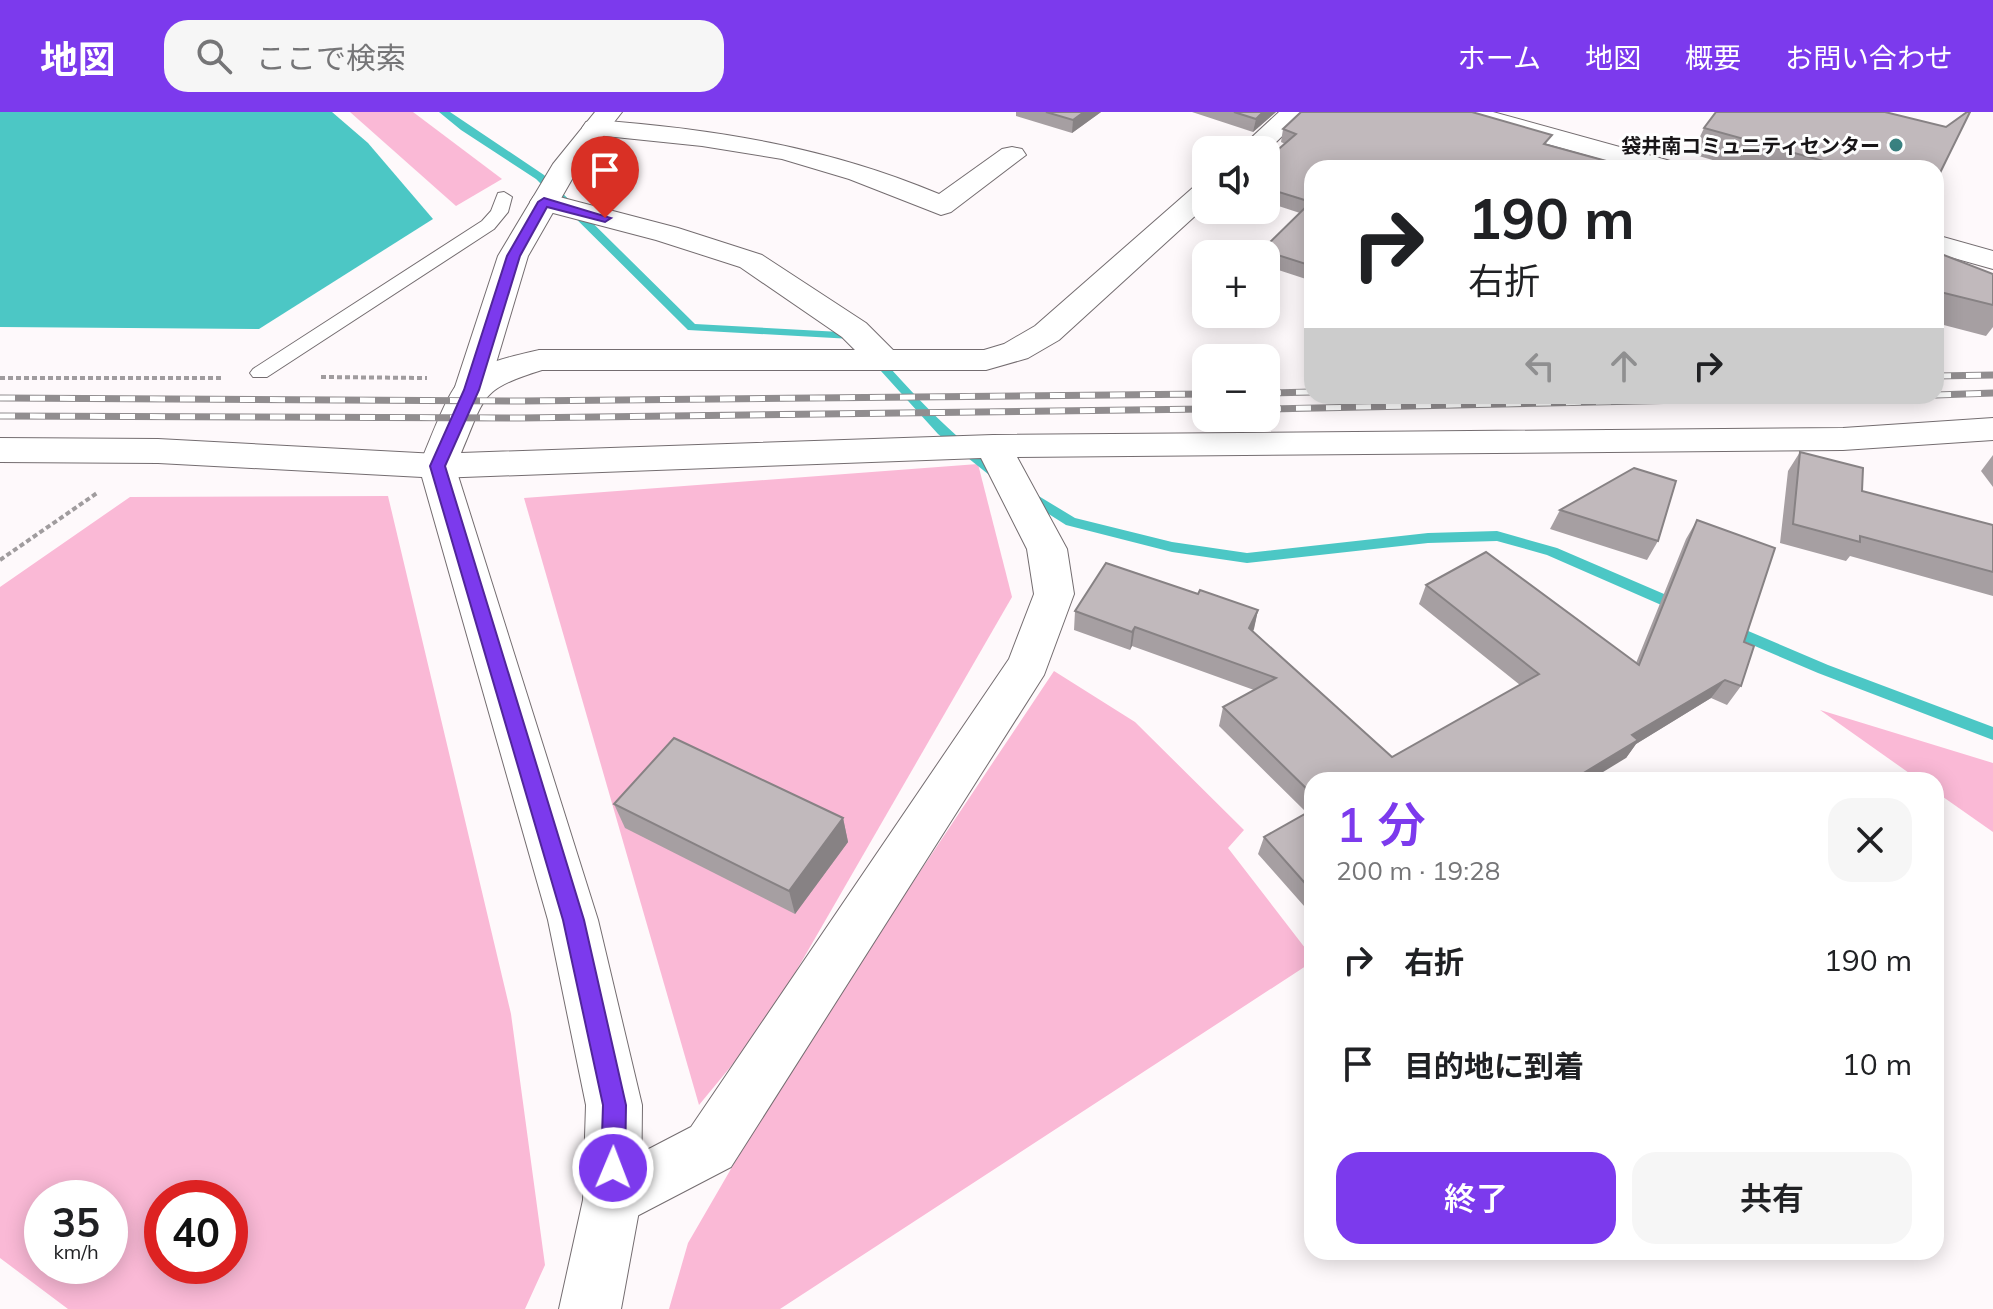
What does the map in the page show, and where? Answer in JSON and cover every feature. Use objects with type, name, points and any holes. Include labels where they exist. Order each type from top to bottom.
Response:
[{"type":"street","points":[[1267,136],[1294,112]]},
{"type":"street","points":[[1464,112],[1635,160]]},
{"type":"street","points":[[590,1309],[612,1200],[614,1105],[573,920],[437,466],[471,390],[513,256],[567,164],[602,120],[656,133],[808,157],[882,180],[941,206],[1012,155]]},
{"type":"street","points":[[544,202],[667,234],[751,261],[854,330],[885,361]]},
{"type":"street","points":[[471,390],[489,376],[539,360],[986,360],[1016,351],[1047,333],[1192,204]]},
{"type":"street","points":[[1944,246],[1993,260]]},
{"type":"street","points":[[0,450],[158,451],[437,466],[993,446],[1843,439],[1993,429]]},
{"type":"street","points":[[612,1200],[711,1147],[1029,664],[1054,594],[1047,549],[993,446]]},
{"type":"lane","points":[[260,373],[488,225],[499,212],[504,197]]},
{"type":"path","points":[[0,560],[158,451]]},
{"type":"shaded area","points":[[350,112],[413,112],[502,179],[456,206]]},
{"type":"shaded area","points":[[978,464],[1012,597],[765,1025],[699,1105],[524,498]]},
{"type":"shaded area","points":[[388,496],[511,1014],[545,1265],[525,1309],[68,1309],[35,1284],[128,1284],[128,1180],[24,1180],[24,1276],[0,1258],[0,587],[130,497]]},
{"type":"shaded area","points":[[1054,671],[1135,722],[1244,830],[1228,848],[1304,947],[1304,967],[780,1309],[669,1309],[688,1243],[757,1124],[867,951]]},
{"type":"shaded area","points":[[1820,710],[1993,763],[1993,832],[1944,798],[1944,772],[1908,772]]},
{"type":"water","points":[[0,112],[332,112],[368,143],[433,219],[259,329],[0,327]]},
{"type":"building","points":[[1046,112],[1084,112],[1073,120]]},
{"type":"building","points":[[1234,112],[1263,112],[1256,119]]},
{"type":"building","points":[[1301,112],[1472,112],[1552,135],[1544,144],[1603,160],[1304,160],[1304,200],[1280,192],[1280,148],[1296,134],[1283,129]]},
{"type":"building","name":"袋井南コミュニティセンター","points":[[1716,112],[1885,112],[1946,127],[1970,112],[1944,165],[1944,160],[1820,160],[1704,128]]},
{"type":"building","points":[[1304,209],[1304,263],[1280,256],[1280,240],[1272,240]]},
{"type":"building","points":[[1944,255],[1993,274],[1993,305],[1944,293]]},
{"type":"building","points":[[1800,452],[1863,468],[1862,491],[1993,525],[1993,572],[1860,536],[1860,542],[1793,524]]},
{"type":"building","points":[[1634,468],[1676,481],[1658,541],[1560,510]]},
{"type":"building","points":[[1697,520],[1775,548],[1744,642],[1754,646],[1741,686],[1725,680],[1632,735],[1638,740],[1585,772],[1304,772],[1304,786],[1223,707],[1276,678],[1135,627],[1132,632],[1075,611],[1106,563],[1198,594],[1200,590],[1258,610],[1249,628],[1392,757],[1539,674],[1426,585],[1486,552],[1639,665]]},
{"type":"building","points":[[674,738],[843,818],[789,891],[614,804]]},
{"type":"building","points":[[1304,814],[1304,882],[1264,837]]},
{"type":"waterway","points":[[444,112],[540,177],[692,327],[855,336],[943,431],[1003,479]]},
{"type":"waterway","points":[[1027,494],[1071,522],[1172,547],[1247,558],[1428,538],[1497,536],[1552,551],[1680,607]]},
{"type":"waterway","points":[[1727,628],[1823,669],[1993,734]]},
{"type":"railway","points":[[1944,376],[1993,375]]},
{"type":"railway","points":[[1280,393],[1304,392]]},
{"type":"railway","points":[[1944,395],[1993,393]]},
{"type":"railway","points":[[0,398],[522,401],[1192,394]]},
{"type":"railway","points":[[1280,409],[1501,404]]},
{"type":"railway","points":[[0,416],[520,418],[1192,409]]},
{"type":"place","name":"袋井南コミュニティセンター","points":[[1896,145]]},
{"type":"route","points":[[605,218],[544,202],[513,256],[471,390],[437,466],[573,920],[614,1105],[613,1168]]}]
